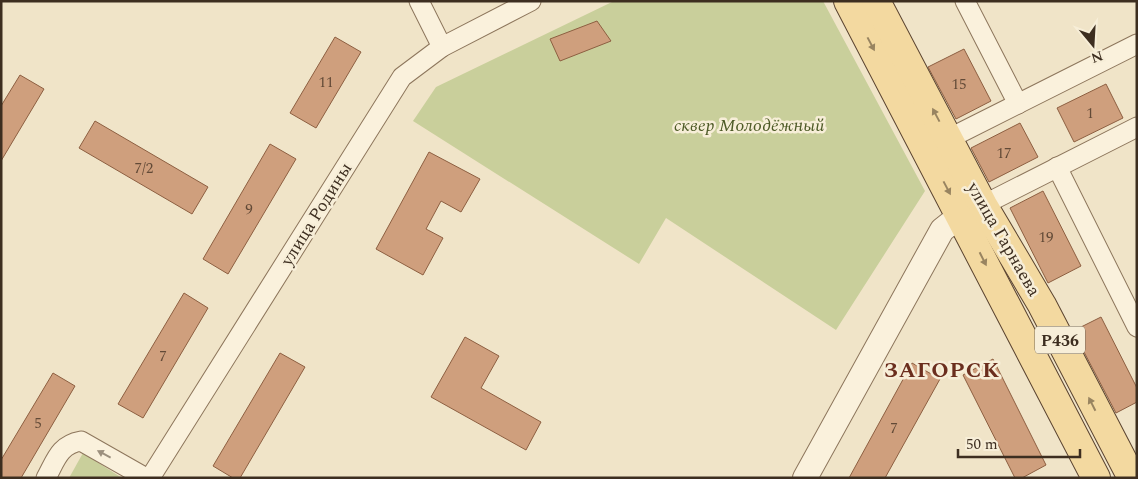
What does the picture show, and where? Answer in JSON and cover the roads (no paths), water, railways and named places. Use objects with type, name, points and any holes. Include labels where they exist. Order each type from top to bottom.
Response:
[{"type":"main road","name":"улица Гарнаева","points":[[848,1],[972,210],[1042,305],[1132,478]]},
{"type":"main road","name":"улица Гарнаева","points":[[876,1],[948,139],[972,210],[1096,478]]},
{"type":"street","points":[[419,1],[442,47]]},
{"type":"street","name":"улица Родины","points":[[46,478],[60,451],[69,443],[81,441],[148,478],[402,78],[442,47],[531,1]]},
{"type":"street","points":[[966,1],[1018,104]]},
{"type":"street","points":[[948,139],[1137,44]]},
{"type":"street","points":[[805,478],[942,230],[972,210],[1137,127]]},
{"type":"street","points":[[1057,167],[1137,327]]},
{"type":"district","name":"ЗАГОРСК","points":[[942,369]]},
{"type":"park label","name":"сквер Молодёжный","points":[[749,125]]}]
